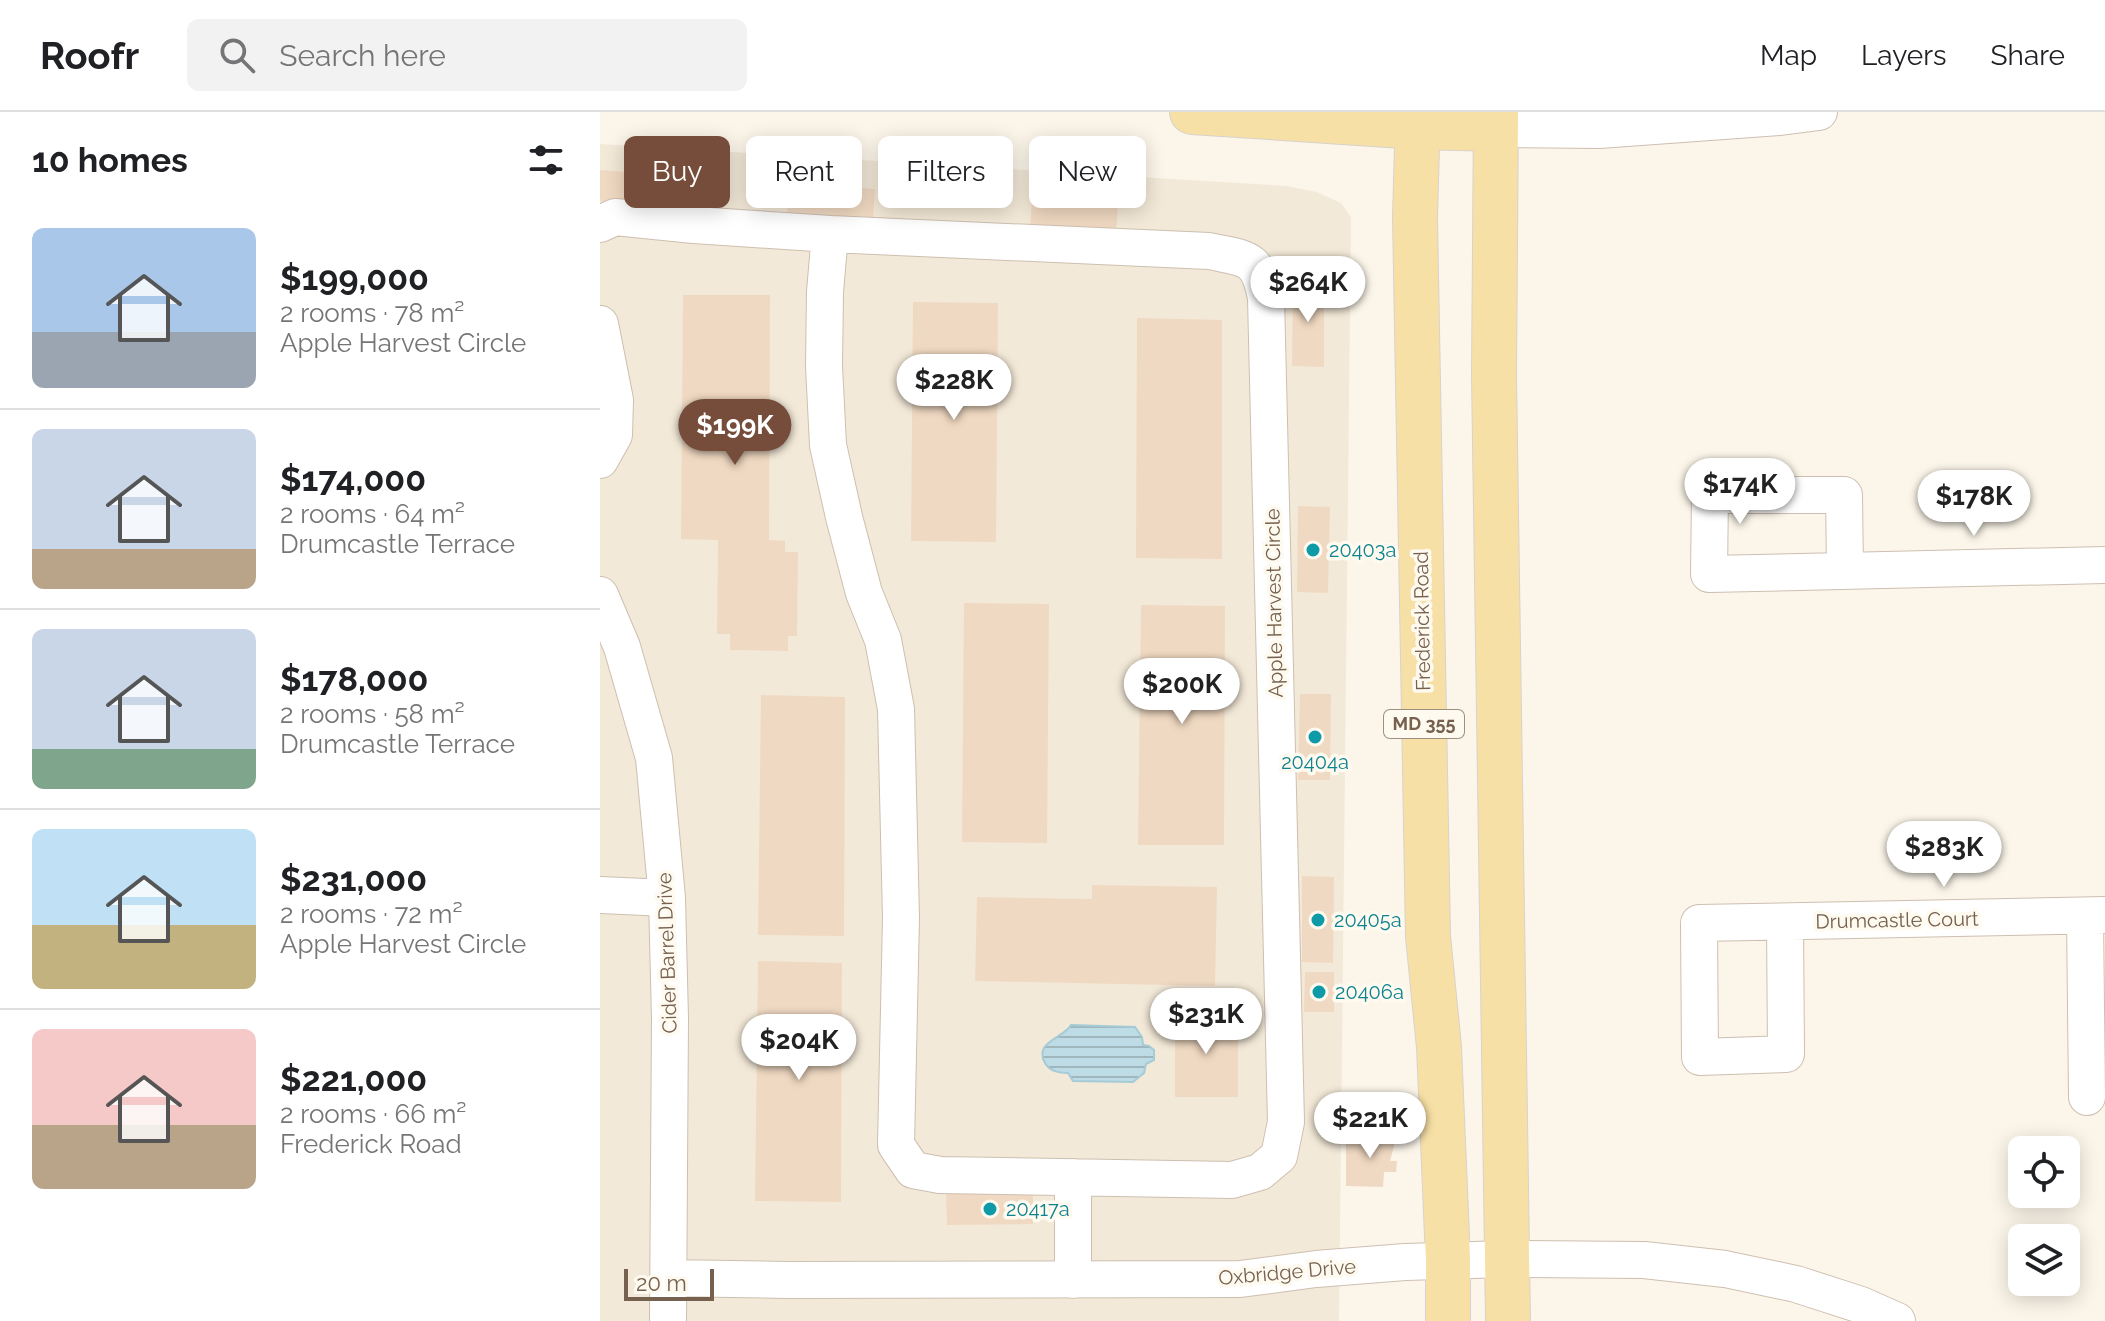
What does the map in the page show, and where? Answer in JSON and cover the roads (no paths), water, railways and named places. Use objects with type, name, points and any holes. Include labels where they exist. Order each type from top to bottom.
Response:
[{"type":"main road","points":[[1192,112],[1496,120],[1494,375],[1508,1321]]},
{"type":"main road","name":"Frederick Road","points":[[1418,120],[1415,217],[1428,936],[1439,1047],[1448,1321]]},
{"type":"street","points":[[1496,120],[1599,130],[1819,112]]},
{"type":"street","name":"Apple Harvest Circle","points":[[600,224],[615,217],[830,234],[1209,251],[1247,258],[1262,277],[1266,298],[1286,1122],[1279,1156],[1260,1172],[1232,1180],[940,1175],[913,1170],[896,1145],[901,918],[896,709],[883,640],[864,593],[828,445],[824,366],[830,234]]},
{"type":"street","points":[[600,324],[615,400],[614,435],[600,460]]},
{"type":"street","points":[[1845,571],[2105,565]]},
{"type":"street","name":"Cider Barrel Drive","points":[[600,595],[622,647],[654,758],[667,898],[670,1019],[668,1321]]},
{"type":"street","points":[[600,895],[667,898]]},
{"type":"street","points":[[2087,1097],[2095,916]]},
{"type":"street","name":"Drumcastle Court","points":[[1785,922],[2095,916]]},
{"type":"street","points":[[1073,1177],[1073,1280]]},
{"type":"street","name":"Oxbridge Drive","points":[[668,1278],[1240,1279],[1316,1269],[1448,1260],[1644,1260],[1725,1269],[1796,1284],[1861,1305],[1897,1321]]},
{"type":"water","points":[[1071,1025],[1135,1027],[1143,1045],[1154,1050],[1154,1060],[1146,1064],[1144,1073],[1133,1082],[1073,1081],[1068,1073],[1050,1068],[1042,1056],[1046,1045]]},
{"type":"place","name":"20403a","points":[[1313,550]]},
{"type":"place","name":"20404a","points":[[1315,737]]},
{"type":"place","name":"20405a","points":[[1318,920]]},
{"type":"place","name":"20406a","points":[[1319,992]]},
{"type":"place","name":"20417a","points":[[990,1209]]}]
